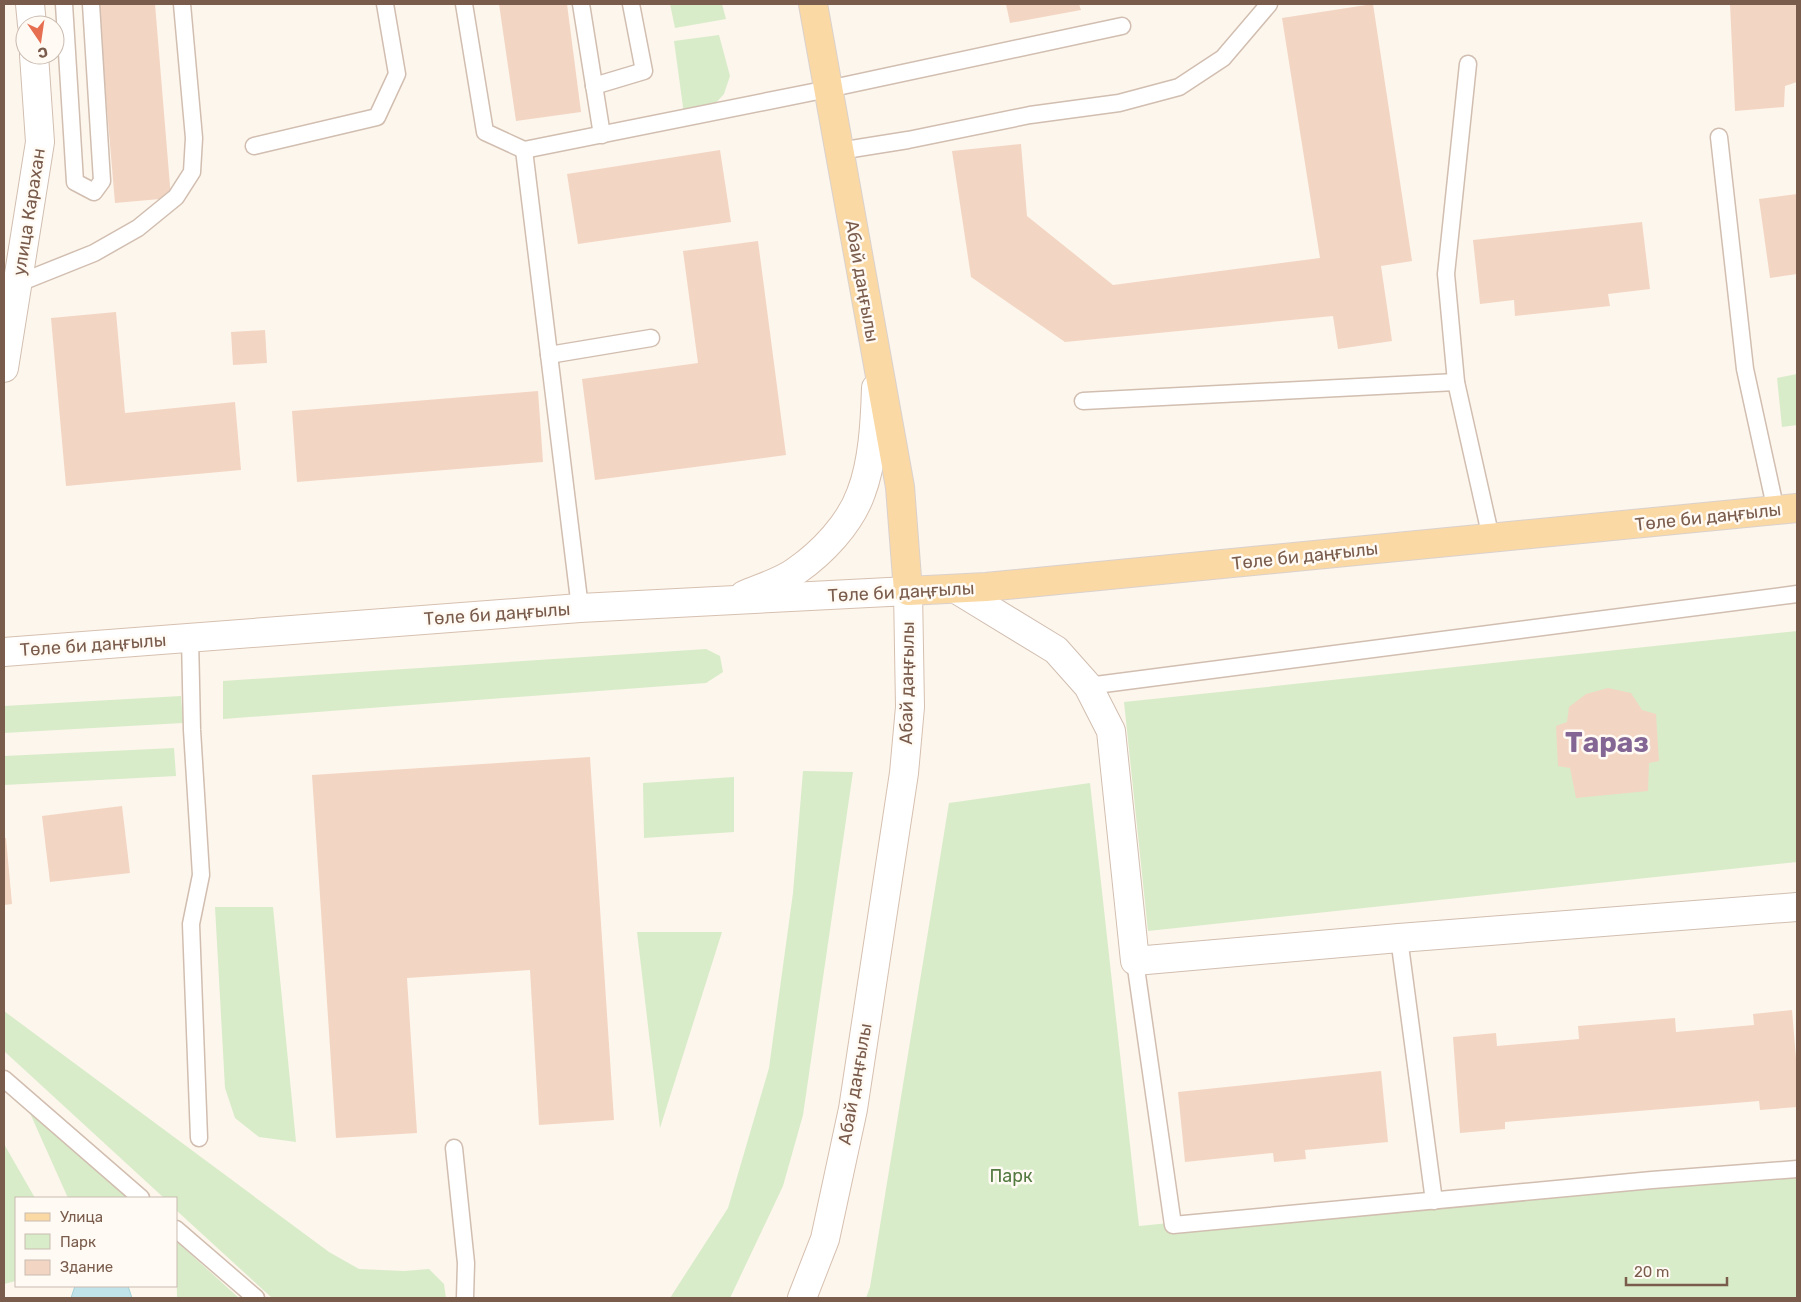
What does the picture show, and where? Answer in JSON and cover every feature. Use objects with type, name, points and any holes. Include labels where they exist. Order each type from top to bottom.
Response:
[{"type":"main road","name":"Абай даңғылы","points":[[813,4],[900,487],[908,591]]},
{"type":"main road","name":"Төле би даңғылы","points":[[908,591],[1787,509]]},
{"type":"street","name":"улица Карахан","points":[[4,368],[40,142],[35,65]]},
{"type":"street","points":[[730,601],[795,572],[826,546],[846,520],[861,493],[875,430],[876,359]]},
{"type":"street","points":[[956,588],[1056,650],[1088,686],[1111,731],[1135,961],[1398,938],[1797,907]]},
{"type":"street","name":"Төле би даңғылы","points":[[4,652],[580,608],[908,591]]},
{"type":"street","name":"Абай даңғылы","points":[[802,1298],[825,1239],[853,1109],[902,783],[910,707],[908,591]]},
{"type":"lane","points":[[64,4],[75,182],[94,192],[102,181],[91,4]]},
{"type":"lane","points":[[19,283],[94,253],[138,228],[176,197],[192,172],[194,138],[182,4]]},
{"type":"lane","points":[[254,146],[377,117],[397,74],[385,4]]},
{"type":"lane","points":[[464,4],[486,132],[524,150],[828,89],[1122,26]]},
{"type":"lane","points":[[581,4],[602,135]]},
{"type":"lane","points":[[594,86],[644,71],[631,4]]},
{"type":"lane","points":[[839,151],[908,140],[1030,115],[1118,103],[1179,87],[1223,58],[1269,4]]},
{"type":"lane","points":[[1468,64],[1446,274],[1456,382],[1491,538]]},
{"type":"lane","points":[[1719,137],[1745,368],[1787,509]]},
{"type":"lane","points":[[524,150],[580,608]]},
{"type":"lane","points":[[549,355],[651,338]]},
{"type":"lane","points":[[1083,401],[1456,382]]},
{"type":"lane","points":[[1088,686],[1797,594]]},
{"type":"lane","points":[[190,638],[192,730],[201,875],[191,924],[198,1138]]},
{"type":"lane","points":[[1398,938],[1434,1201]]},
{"type":"lane","points":[[1135,961],[1173,1225],[1652,1180],[1797,1169]]},
{"type":"lane","points":[[4,1079],[140,1197]]},
{"type":"lane","points":[[454,1148],[466,1263],[465,1298]]},
{"type":"lane","points":[[178,1231],[256,1298]]},
{"type":"green space","points":[[670,4],[722,4],[726,19],[675,28]]},
{"type":"green space","points":[[719,35],[730,76],[724,94],[711,108],[684,114],[674,41]]},
{"type":"green space","points":[[1797,374],[1797,425],[1782,427],[1777,378]]},
{"type":"green space","points":[[1797,631],[1797,862],[1148,931],[1124,702]]},
{"type":"green space","points":[[706,649],[720,656],[723,672],[706,683],[223,719],[223,681]]},
{"type":"green space","points":[[181,696],[183,723],[4,733],[4,706]]},
{"type":"green space","points":[[174,748],[176,776],[4,785],[4,756]]},
{"type":"green space","points":[[803,771],[853,772],[803,1115],[783,1186],[730,1298],[670,1298],[728,1208],[769,1068],[793,893]]},
{"type":"green space","points":[[734,777],[734,832],[644,838],[643,783]]},
{"type":"green space","name":"Парк","points":[[1090,783],[1139,1226],[1797,1160],[1797,1298],[866,1298],[870,1287],[949,803]]},
{"type":"green space","points":[[215,907],[273,907],[296,1142],[259,1137],[235,1118],[225,1088]]},
{"type":"green space","points":[[637,932],[722,932],[660,1128]]},
{"type":"green space","points":[[4,1011],[329,1252],[359,1269],[404,1271],[429,1269],[444,1284],[446,1298],[272,1298],[178,1212],[178,1197],[163,1197],[4,1051]]},
{"type":"green space","points":[[25,1102],[129,1197],[68,1197]]},
{"type":"green space","points":[[4,1144],[34,1197],[15,1197],[15,1281],[4,1284]]},
{"type":"green space","points":[[178,1243],[239,1298],[177,1298]]},
{"type":"water","points":[[75,1287],[128,1287],[132,1298],[71,1298]]},
{"type":"building","points":[[98,4],[155,4],[171,198],[115,203]]},
{"type":"building","points":[[499,4],[567,4],[581,112],[516,121]]},
{"type":"building","points":[[1006,4],[1079,4],[1081,10],[1010,23]]},
{"type":"building","points":[[1373,4],[1412,261],[1381,266],[1392,341],[1338,349],[1333,316],[1065,342],[971,277],[952,151],[1021,144],[1027,216],[1113,285],[1320,258],[1282,18]]},
{"type":"building","points":[[1730,4],[1797,4],[1797,82],[1785,86],[1784,107],[1735,111]]},
{"type":"building","points":[[720,150],[731,222],[578,244],[567,174]]},
{"type":"building","points":[[1797,194],[1797,274],[1770,278],[1759,199]]},
{"type":"building","points":[[1642,222],[1650,289],[1608,294],[1610,306],[1515,316],[1514,300],[1480,304],[1473,240]]},
{"type":"building","points":[[758,241],[786,455],[595,480],[582,379],[698,363],[683,251]]},
{"type":"building","points":[[116,312],[125,413],[235,402],[241,470],[66,486],[51,318]]},
{"type":"building","points":[[265,330],[267,363],[233,365],[231,332]]},
{"type":"building","points":[[538,391],[543,462],[297,482],[292,411]]},
{"type":"building","points":[[1608,688],[1631,693],[1642,710],[1656,714],[1659,761],[1649,763],[1648,791],[1576,798],[1570,768],[1558,766],[1556,726],[1567,722],[1569,707],[1586,694]]},
{"type":"building","points":[[590,757],[614,1120],[539,1125],[530,970],[407,978],[417,1133],[336,1138],[312,775]]},
{"type":"building","points":[[122,806],[130,873],[50,882],[42,816]]},
{"type":"building","points":[[4,838],[6,838],[12,904],[4,905]]},
{"type":"building","points":[[1792,1010],[1797,1071],[1797,1107],[1760,1110],[1759,1101],[1505,1122],[1505,1129],[1460,1133],[1453,1037],[1496,1033],[1497,1046],[1579,1039],[1578,1026],[1675,1018],[1676,1032],[1754,1025],[1753,1014]]},
{"type":"building","points":[[1381,1071],[1388,1142],[1305,1150],[1306,1159],[1274,1162],[1273,1153],[1185,1162],[1178,1092]]},
{"type":"district","name":"Тараз","points":[[1607,742]]}]
